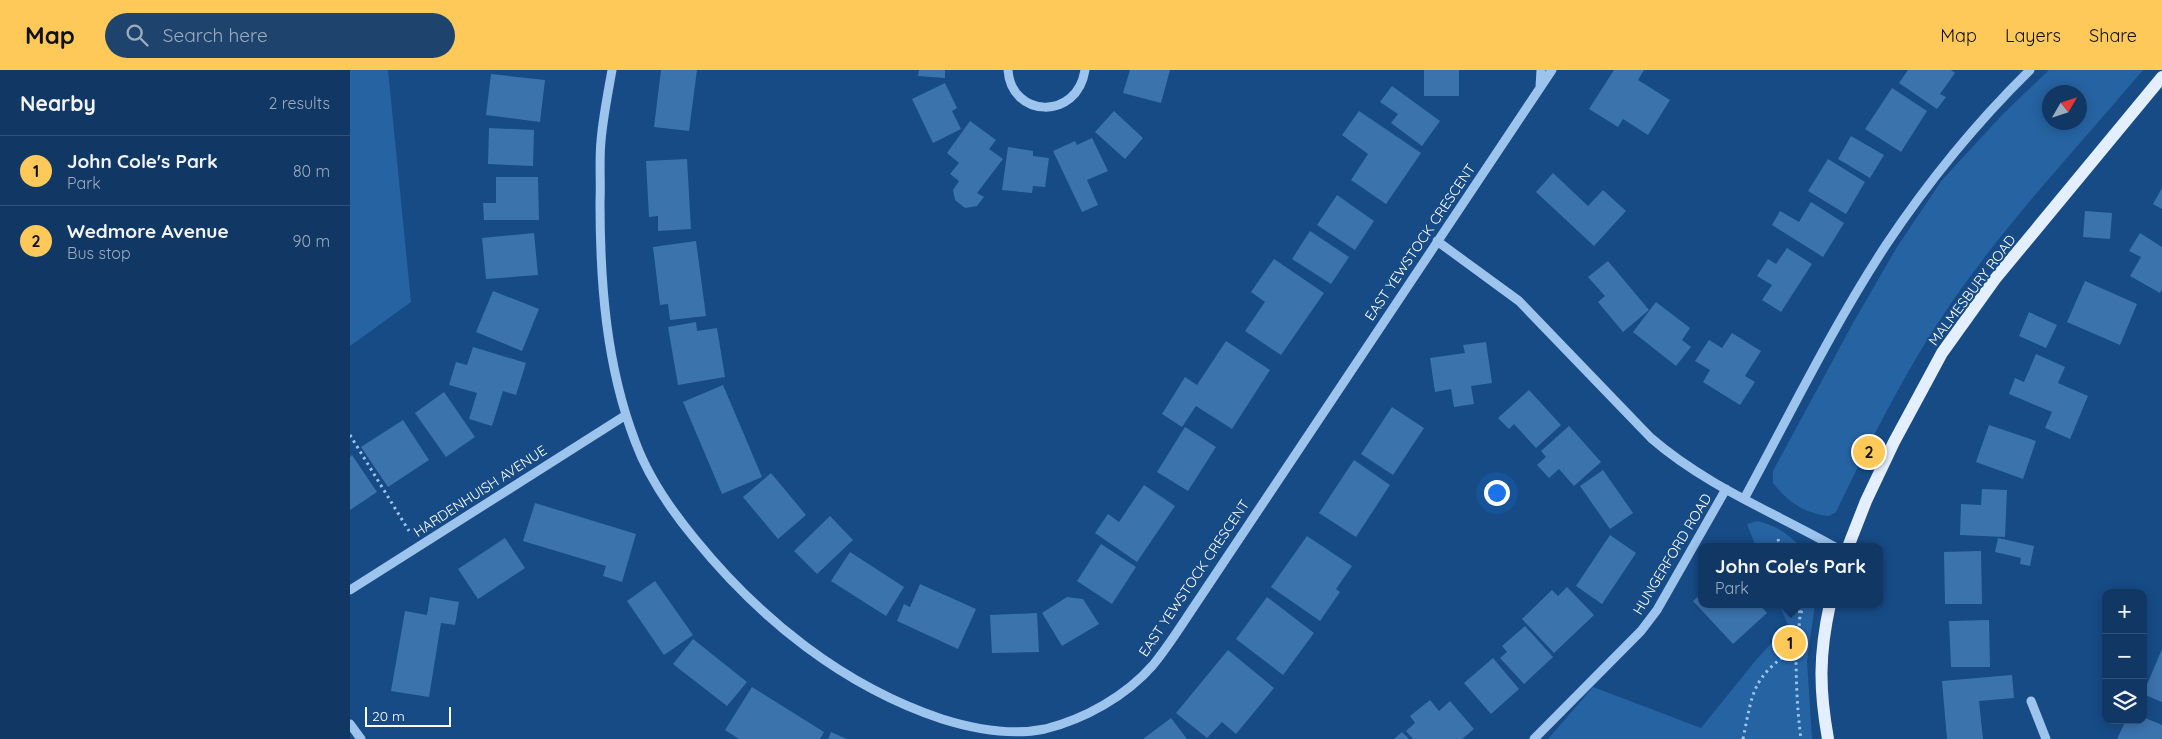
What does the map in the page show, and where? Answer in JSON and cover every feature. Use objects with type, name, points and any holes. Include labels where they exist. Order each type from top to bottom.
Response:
[{"type":"main road","name":"MALMESBURY ROAD","points":[[1850,543],[1894,442],[1942,353],[1995,279],[2162,77]]},
{"type":"main road","points":[[1828,739],[1822,706],[1820,674],[1823,636],[1829,608]]},
{"type":"street","name":"EAST YEWSTOCK CRESCENT","points":[[612,70],[601,142],[600,254],[608,327],[617,382],[635,443],[651,475],[678,518],[713,561],[748,598],[823,660],[892,700],[952,722],[1001,732],[1045,729],[1104,705],[1124,691],[1153,665],[1552,70]]},
{"type":"street","points":[[1008,70],[1014,90],[1023,99],[1034,105],[1046,107],[1059,106],[1070,100],[1081,86],[1085,70]]},
{"type":"street","points":[[1540,88],[1541,70]]},
{"type":"street","points":[[1744,499],[1847,311],[1886,246],[1938,173],[2009,90],[2030,70]]},
{"type":"street","points":[[1437,242],[1519,301],[1651,438],[1666,450],[1726,489],[1827,543]]},
{"type":"street","name":"HARDENHUISH AVENUE","points":[[350,590],[626,414]]},
{"type":"street","name":"HUNGERFORD ROAD","points":[[1534,739],[1641,631],[1657,610],[1726,489]]},
{"type":"street","points":[[2031,701],[2046,739]]},
{"type":"street","points":[[350,724],[361,739]]},
{"type":"path","points":[[350,435],[418,547]]},
{"type":"path","points":[[1799,608],[1801,614]]},
{"type":"path","points":[[1801,739],[1796,648],[1803,608]]},
{"type":"path","points":[[1744,739],[1753,691],[1756,685],[1768,669],[1796,648]]},
{"type":"shaded area","points":[[350,70],[388,70],[411,302],[350,346]]},
{"type":"shaded area","points":[[2049,70],[2143,70],[2009,226],[1959,292],[1922,348],[1896,394],[1836,512],[1829,516],[1812,513],[1798,506],[1785,496],[1773,483],[1773,471],[1853,323],[1897,247],[1942,180],[2003,114]]},
{"type":"shaded area","points":[[1757,521],[1770,525],[1797,543],[1754,543],[1747,524]]},
{"type":"shaded area","points":[[1781,608],[1814,608],[1807,661],[1812,739],[1548,739],[1593,687],[1701,728],[1756,660],[1788,625]]},
{"type":"building","points":[[661,70],[697,70],[689,131],[654,127]]},
{"type":"building","points":[[919,70],[945,70],[945,78],[918,76]]},
{"type":"building","points":[[1130,70],[1170,70],[1161,103],[1123,93]]},
{"type":"building","points":[[1424,70],[1459,70],[1459,96],[1424,96]]},
{"type":"building","points":[[1614,70],[1644,70],[1638,80],[1670,100],[1648,135],[1623,119],[1618,127],[1589,109]]},
{"type":"building","points":[[1908,70],[1951,70],[1955,73],[1940,94],[1946,97],[1937,109],[1899,83]]},
{"type":"building","points":[[491,74],[545,80],[540,122],[486,115]]},
{"type":"building","points":[[945,83],[957,108],[952,111],[961,129],[933,143],[912,99]]},
{"type":"building","points":[[1392,86],[1440,121],[1422,146],[1391,123],[1398,114],[1380,102]]},
{"type":"building","points":[[1892,88],[1927,111],[1901,152],[1865,129]]},
{"type":"building","points":[[1114,111],[1143,138],[1125,159],[1095,132]]},
{"type":"building","points":[[1359,111],[1421,153],[1386,204],[1351,180],[1368,154],[1342,135]]},
{"type":"building","points":[[970,121],[996,140],[989,149],[1003,159],[977,193],[984,197],[977,206],[965,208],[955,200],[953,190],[959,181],[950,174],[959,163],[947,153]]},
{"type":"building","points":[[489,128],[534,130],[533,166],[488,164]]},
{"type":"building","points":[[1851,136],[1884,155],[1870,178],[1838,159]]},
{"type":"building","points":[[1092,138],[1108,171],[1087,180],[1098,205],[1082,212],[1053,151],[1075,141],[1077,145]]},
{"type":"building","points":[[1008,147],[1033,151],[1033,156],[1049,158],[1045,187],[1033,186],[1032,193],[1002,190]]},
{"type":"building","points":[[687,159],[691,229],[658,231],[658,216],[649,217],[646,161]]},
{"type":"building","points":[[1828,159],[1865,182],[1846,214],[1808,191]]},
{"type":"building","points":[[1553,173],[1588,206],[1603,190],[1626,211],[1594,246],[1536,192]]},
{"type":"building","points":[[496,177],[538,177],[539,220],[484,220],[483,203],[496,203]]},
{"type":"building","points":[[2162,188],[2162,209],[2153,204]]},
{"type":"building","points":[[1337,195],[1374,221],[1355,250],[1317,225]]},
{"type":"building","points":[[1811,202],[1844,223],[1823,257],[1772,225],[1780,211],[1799,222]]},
{"type":"building","points":[[2085,211],[2112,213],[2110,239],[2083,237]]},
{"type":"building","points":[[1310,231],[1349,257],[1331,284],[1292,259]]},
{"type":"building","points":[[534,233],[538,275],[486,279],[482,238]]},
{"type":"building","points":[[2140,233],[2162,247],[2162,289],[2160,293],[2130,276],[2141,257],[2129,251]]},
{"type":"building","points":[[696,241],[706,316],[670,320],[668,304],[660,305],[653,247]]},
{"type":"building","points":[[1787,248],[1812,264],[1781,312],[1762,300],[1772,285],[1757,276],[1768,259],[1776,264]]},
{"type":"building","points":[[1274,259],[1324,293],[1281,355],[1245,331],[1265,302],[1251,292]]},
{"type":"building","points":[[1608,261],[1649,310],[1623,332],[1598,302],[1605,296],[1588,277]]},
{"type":"building","points":[[2085,281],[2137,304],[2120,345],[2067,322]]},
{"type":"building","points":[[493,291],[539,309],[522,351],[476,332]]},
{"type":"building","points":[[1656,302],[1690,328],[1682,340],[1691,347],[1676,366],[1633,332]]},
{"type":"building","points":[[2029,312],[2057,325],[2046,348],[2019,336]]},
{"type":"building","points":[[696,322],[697,331],[717,328],[725,377],[678,385],[668,327]]},
{"type":"building","points":[[1732,333],[1761,351],[1745,376],[1755,382],[1740,405],[1703,382],[1710,370],[1695,361],[1709,340],[1722,348]]},
{"type":"building","points":[[1226,341],[1270,370],[1232,429],[1196,406],[1182,427],[1162,414],[1185,377],[1197,385]]},
{"type":"building","points":[[1486,342],[1492,383],[1471,386],[1474,404],[1454,407],[1451,389],[1435,392],[1430,358],[1465,353],[1463,345]]},
{"type":"building","points":[[473,347],[526,363],[516,395],[503,391],[492,426],[469,419],[477,393],[449,385],[456,362],[467,365]]},
{"type":"building","points":[[2036,354],[2065,367],[2058,383],[2088,396],[2070,439],[2045,428],[2052,412],[2009,394],[2015,378],[2024,382]]},
{"type":"building","points":[[723,385],[762,477],[722,494],[683,402]]},
{"type":"building","points":[[1529,390],[1561,425],[1536,448],[1514,424],[1509,429],[1498,418]]},
{"type":"building","points":[[444,392],[475,437],[446,457],[415,413]]},
{"type":"building","points":[[1392,407],[1424,428],[1393,475],[1361,454]]},
{"type":"building","points":[[403,420],[429,460],[388,487],[361,447]]},
{"type":"building","points":[[1989,425],[2036,441],[2023,479],[1976,462]]},
{"type":"building","points":[[1569,426],[1601,462],[1574,486],[1559,469],[1549,478],[1537,465],[1546,457],[1541,451]]},
{"type":"building","points":[[1185,427],[1216,447],[1188,491],[1157,472]]},
{"type":"building","points":[[352,455],[377,492],[350,510],[350,457]]},
{"type":"building","points":[[1354,460],[1390,485],[1356,537],[1319,513]]},
{"type":"building","points":[[1603,470],[1633,513],[1610,529],[1580,486]]},
{"type":"building","points":[[771,473],[806,515],[778,539],[743,497]]},
{"type":"building","points":[[1144,485],[1175,506],[1137,562],[1095,533],[1108,514],[1119,522]]},
{"type":"building","points":[[1982,489],[2007,490],[2005,537],[1960,535],[1961,504],[1981,505]]},
{"type":"building","points":[[535,503],[636,534],[622,582],[603,576],[606,566],[523,541]]},
{"type":"building","points":[[830,516],[853,540],[817,574],[794,551]]},
{"type":"building","points":[[1610,535],[1636,553],[1602,604],[1576,586]]},
{"type":"building","points":[[1307,536],[1352,566],[1336,589],[1340,592],[1320,621],[1271,587]]},
{"type":"building","points":[[505,538],[525,568],[478,599],[458,569]]},
{"type":"building","points":[[1998,538],[2034,546],[2030,566],[2020,564],[2021,558],[1995,552]]},
{"type":"building","points":[[1101,544],[1136,567],[1112,604],[1077,581]]},
{"type":"building","points":[[1981,551],[1982,604],[1945,604],[1944,552]]},
{"type":"building","points":[[850,552],[904,587],[886,616],[831,581]]},
{"type":"building","points":[[655,581],[693,635],[664,655],[627,601]]},
{"type":"building","points":[[920,584],[976,609],[958,649],[897,621],[904,604],[910,607]]},
{"type":"building","points":[[1567,587],[1594,615],[1554,653],[1522,619],[1552,590],[1558,596]]},
{"type":"building","points":[[430,597],[459,602],[455,625],[441,623],[429,697],[391,691],[405,611],[427,615]]},
{"type":"building","points":[[1067,597],[1083,599],[1099,624],[1062,646],[1042,613]]},
{"type":"building","points":[[1267,597],[1314,633],[1283,675],[1236,639]]},
{"type":"building","points":[[1698,597],[1698,606],[1693,601]]},
{"type":"building","points":[[1700,608],[1763,608],[1767,613],[1733,644]]},
{"type":"building","points":[[1037,613],[1039,652],[992,653],[990,615]]},
{"type":"building","points":[[1989,620],[1990,667],[1951,667],[1949,621]]},
{"type":"building","points":[[1525,626],[1553,657],[1524,684],[1500,658],[1507,652],[1502,646]]},
{"type":"building","points":[[693,639],[747,682],[727,706],[673,664]]},
{"type":"building","points":[[2162,649],[2162,702],[2147,696],[2147,685]]},
{"type":"building","points":[[1228,650],[1274,688],[1236,734],[1222,722],[1207,738],[1176,713]]},
{"type":"building","points":[[1493,658],[1519,689],[1491,714],[1464,683]]},
{"type":"building","points":[[2012,675],[2014,698],[1979,701],[1983,739],[1947,739],[1942,681]]},
{"type":"building","points":[[752,687],[824,732],[820,739],[739,739],[725,730]]},
{"type":"building","points":[[1430,700],[1439,711],[1450,701],[1474,729],[1462,739],[1413,739],[1406,731],[1415,723],[1410,716]]},
{"type":"building","points":[[1171,718],[1187,739],[1143,739]]},
{"type":"building","points":[[2147,719],[2162,725],[2162,739],[2117,739],[2124,724],[2147,724]]},
{"type":"building","points":[[831,732],[847,739],[828,739]]},
{"type":"building","points":[[1402,732],[1409,739],[1394,739]]},
{"type":"place","name":"Wedmore Avenue","points":[[1869,452]]},
{"type":"place","name":"John Cole's Park","points":[[1790,643]]}]
